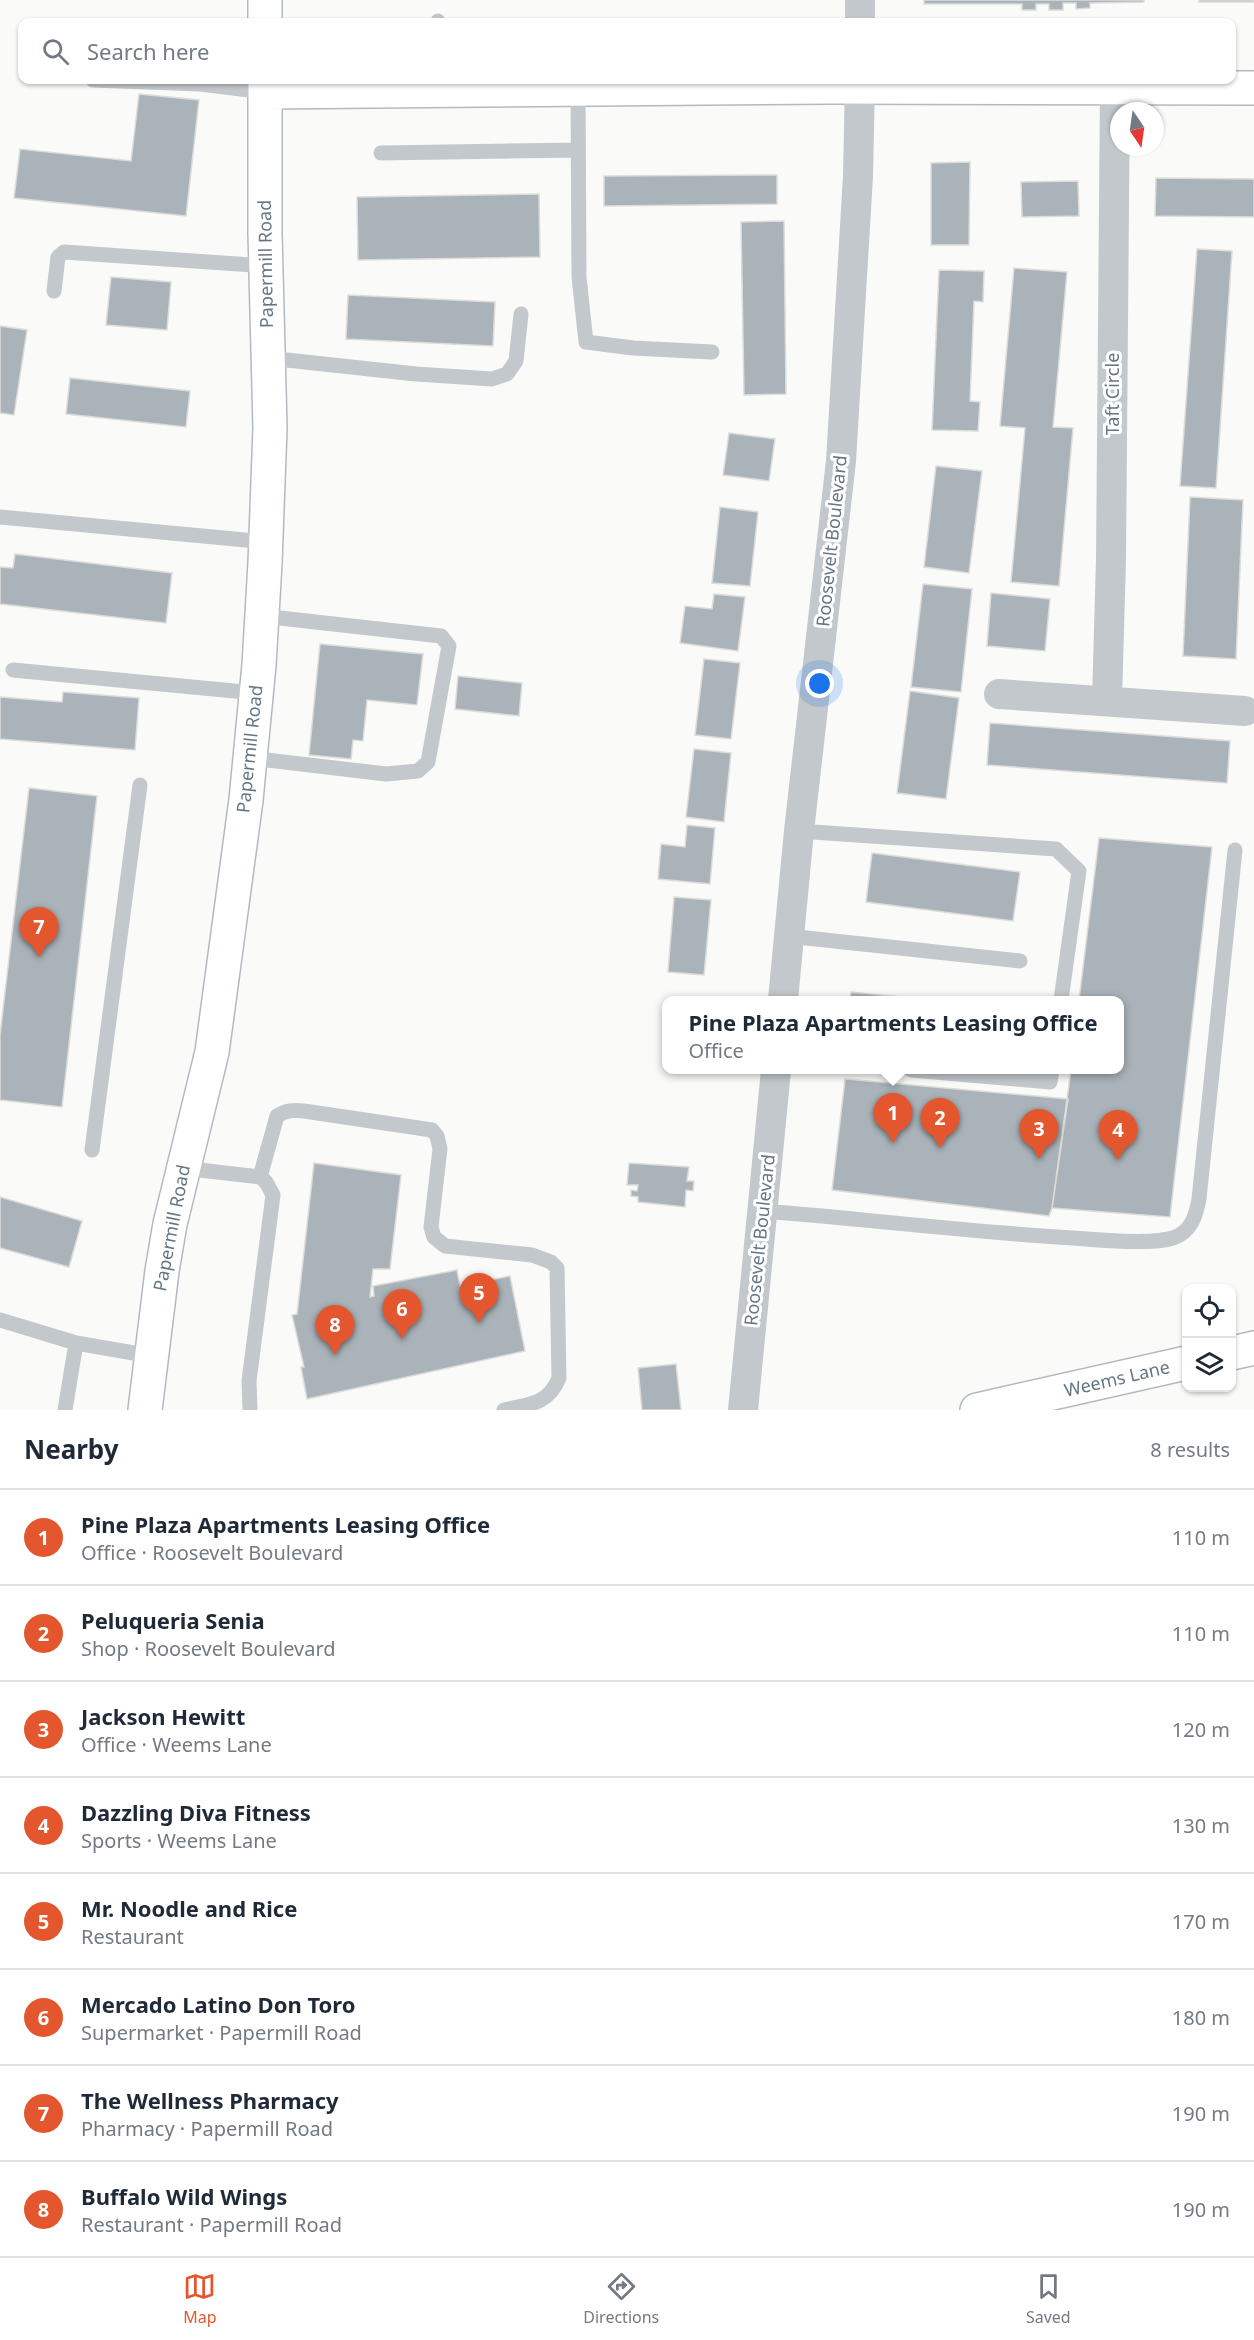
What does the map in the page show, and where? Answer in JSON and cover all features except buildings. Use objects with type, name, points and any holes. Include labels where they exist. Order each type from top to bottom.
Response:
[{"type":"main road","points":[[265,0],[265,18]]},
{"type":"main road","points":[[265,86],[438,85],[578,90],[682,84]]},
{"type":"main road","points":[[924,84],[1254,88]]},
{"type":"main road","name":"Papermill Road","points":[[145,1410],[164,1259],[182,1168],[212,1052],[250,758],[256,693],[266,542],[270,428],[265,86]]},
{"type":"main road","points":[[1236,1352],[1254,1348]]},
{"type":"main road","name":"Weems Lane","points":[[977,1410],[1182,1364]]},
{"type":"street","points":[[860,0],[860,18]]},
{"type":"street","name":"Roosevelt Boulevard","points":[[783,996],[799,831],[841,461],[856,211],[860,84]]},
{"type":"street","name":"Taft Circle","points":[[1107,701],[1111,559],[1115,87]]},
{"type":"street","points":[[999,694],[1245,711]]},
{"type":"street","name":"Roosevelt Boulevard","points":[[743,1410],[776,1074]]},
{"type":"lane","points":[[200,84],[265,86]]},
{"type":"lane","points":[[578,90],[579,277],[586,342],[633,348],[712,352]]},
{"type":"lane","points":[[381,153],[578,150]]},
{"type":"lane","points":[[54,291],[58,257],[64,252],[266,266]]},
{"type":"lane","points":[[268,357],[416,374],[492,379],[507,374],[516,361],[521,314]]},
{"type":"lane","points":[[0,517],[266,542]]},
{"type":"lane","points":[[250,758],[386,774],[418,771],[428,762],[449,646],[441,636],[262,616]]},
{"type":"lane","points":[[13,670],[256,693]]},
{"type":"lane","points":[[92,1150],[140,784]]},
{"type":"lane","points":[[799,831],[1056,849],[1079,871],[1062,996]]},
{"type":"lane","points":[[763,1211],[1012,1234],[1119,1241],[1170,1239],[1182,1234],[1194,1219],[1199,1199],[1235,850]]},
{"type":"lane","points":[[788,936],[1020,962]]},
{"type":"lane","points":[[957,1074],[1050,1082],[1051,1074]]},
{"type":"lane","points":[[260,1177],[277,1116],[282,1112],[304,1111],[432,1130],[437,1136],[440,1149],[431,1227],[434,1238],[445,1246],[541,1257],[557,1268],[559,1378],[548,1397],[533,1406],[504,1410]]},
{"type":"lane","points":[[182,1168],[260,1177],[266,1182],[273,1195],[249,1381],[250,1410]]},
{"type":"lane","points":[[0,1320],[76,1343],[151,1356]]},
{"type":"lane","points":[[65,1410],[76,1343]]},
{"type":"place","name":"The Wellness Pharmacy","points":[[39,957]]},
{"type":"place","name":"Pine Plaza Apartments Leasing Office","points":[[893,1143]]},
{"type":"place","name":"Peluqueria Senia","points":[[940,1148]]},
{"type":"place","name":"Jackson Hewitt","points":[[1039,1159]]},
{"type":"place","name":"Dazzling Diva Fitness","points":[[1118,1160]]},
{"type":"place","name":"Mr. Noodle and Rice","points":[[479,1323]]},
{"type":"place","name":"Mercado Latino Don Toro","points":[[402,1339]]},
{"type":"place","name":"Buffalo Wild Wings","points":[[335,1355]]}]
